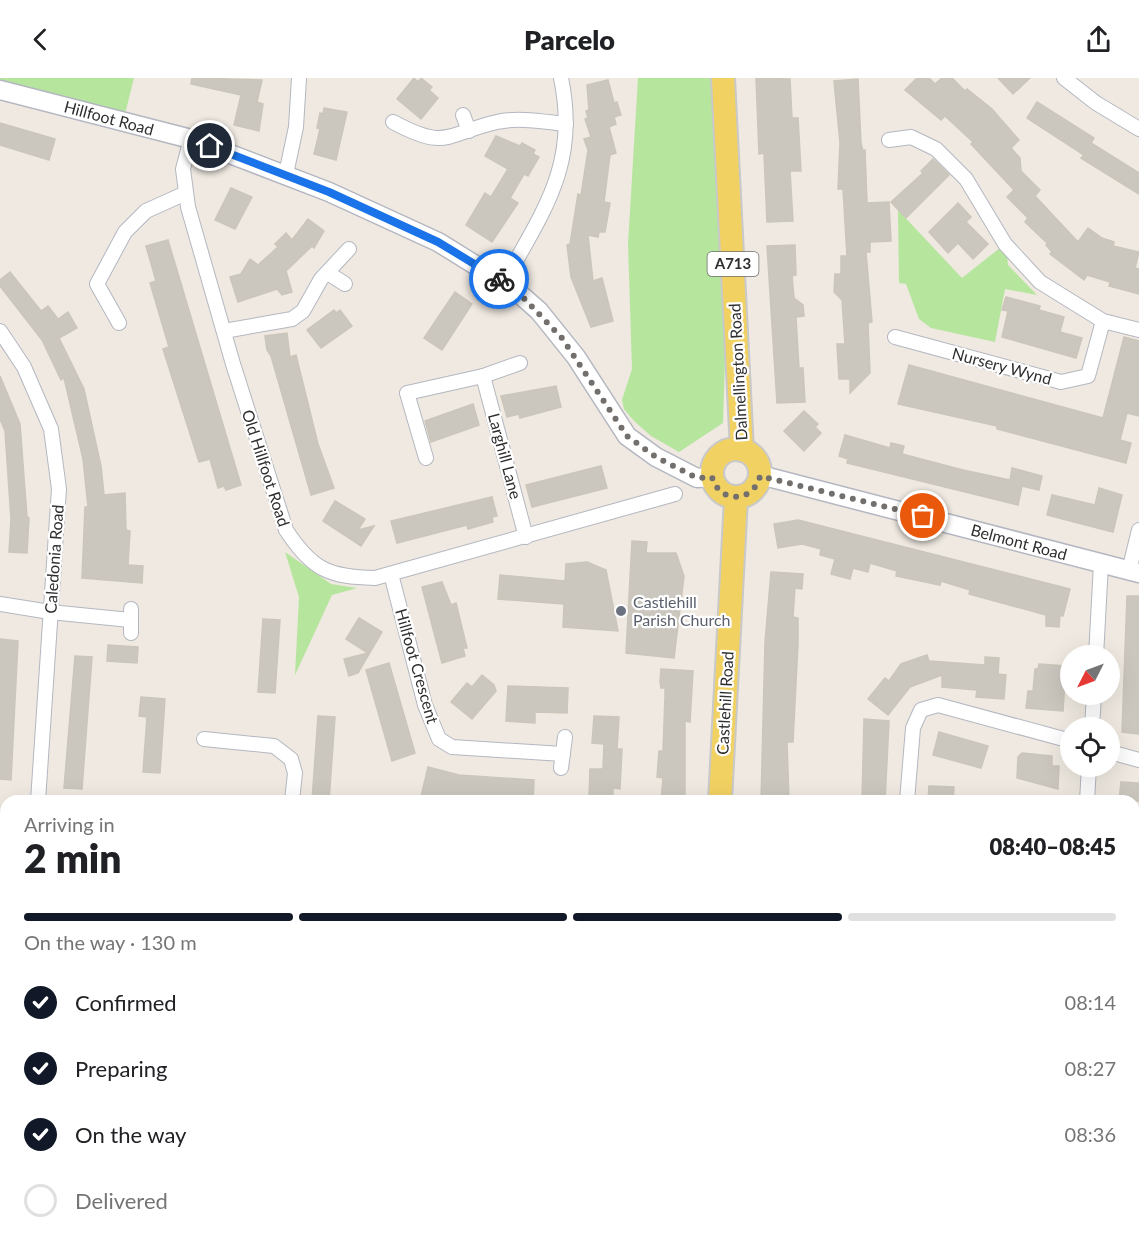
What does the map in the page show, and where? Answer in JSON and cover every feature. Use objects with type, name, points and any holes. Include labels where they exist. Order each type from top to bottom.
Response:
[{"type":"main road","name":"Dalmellington Road","points":[[723,78],[742,450]]},
{"type":"main road","points":[[730,450],[742,450],[754,456],[760,476],[753,492],[736,498],[723,494],[712,477],[713,465],[720,455],[730,450]]},
{"type":"main road","name":"Castlehill Road","points":[[720,795],[736,498]]},
{"type":"street","points":[[286,174],[296,128],[299,78]]},
{"type":"street","points":[[504,282],[548,204],[564,160],[566,124],[561,78]]},
{"type":"street","points":[[1065,78],[1096,103],[1139,129]]},
{"type":"street","name":"Hillfoot Road","points":[[0,90],[191,139],[286,174],[438,242],[504,282],[538,312],[562,338],[627,436],[656,457],[697,478],[712,477]]},
{"type":"street","points":[[463,115],[469,131]]},
{"type":"street","points":[[393,122],[416,134],[439,140],[499,121],[566,124]]},
{"type":"street","points":[[889,140],[911,137],[936,149],[966,179],[1005,244],[1040,282],[1103,321],[1139,330]]},
{"type":"street","name":"Old Hillfoot Road","points":[[191,139],[183,169],[186,193],[224,332],[278,510],[286,530],[301,552],[316,565],[342,577],[375,578],[675,494]]},
{"type":"street","points":[[119,323],[97,284],[124,232],[146,211],[186,193]]},
{"type":"street","points":[[224,332],[292,319],[303,311],[321,279],[349,249]]},
{"type":"street","points":[[328,273],[345,284]]},
{"type":"street","name":"Nursery Wynd","points":[[895,337],[1061,382],[1088,376],[1103,321]]},
{"type":"street","name":"Caledonia Road","points":[[0,331],[24,367],[51,429],[59,489],[38,795]]},
{"type":"street","points":[[426,458],[406,393],[483,376],[520,363]]},
{"type":"street","name":"Larghill Lane","points":[[483,376],[526,537]]},
{"type":"street","name":"Belmont Road","points":[[760,476],[1134,572]]},
{"type":"street","points":[[1134,572],[1139,530]]},
{"type":"street","points":[[1097,645],[1101,564]]},
{"type":"street","name":"Hillfoot Crescent","points":[[392,574],[425,705],[439,739],[452,747],[562,761],[565,737]]},
{"type":"street","points":[[0,604],[50,612],[131,620]]},
{"type":"street","points":[[907,795],[913,728],[921,710],[938,705],[1060,738]]},
{"type":"street","points":[[204,739],[274,746],[291,759],[295,773],[293,795]]},
{"type":"street","points":[[1120,755],[1139,760]]},
{"type":"street","points":[[1087,795],[1088,777]]},
{"type":"green space","points":[[0,78],[134,78],[123,122],[0,90]]},
{"type":"green space","points":[[638,78],[714,78],[725,360],[723,423],[679,452],[651,436],[634,421],[624,409],[622,400],[632,369],[628,244]]},
{"type":"green space","points":[[898,210],[962,278],[1001,247],[1007,253],[1008,265],[1037,295],[1005,289],[995,342],[931,328],[919,319],[906,284],[899,283]]},
{"type":"green space","points":[[285,552],[331,584],[357,588],[332,595],[295,675],[299,597]]},
{"type":"building","points":[[192,78],[262,80],[257,102],[263,104],[259,131],[234,125],[241,95],[191,84]]},
{"type":"building","points":[[414,78],[418,82],[421,78],[432,87],[429,90],[438,98],[421,119],[397,99]]},
{"type":"building","points":[[756,78],[790,79],[792,118],[798,118],[801,171],[790,171],[793,221],[767,222],[764,153],[759,154]]},
{"type":"building","points":[[917,78],[929,78],[935,84],[942,78],[952,78],[965,91],[967,89],[992,109],[1019,140],[1011,148],[1020,158],[1021,171],[1040,190],[1035,196],[1078,242],[1088,228],[1102,238],[1114,242],[1113,246],[1139,252],[1135,268],[1139,269],[1139,294],[1109,286],[1110,282],[1087,275],[1084,280],[1050,254],[1052,252],[1046,245],[1048,244],[1025,222],[1028,218],[1007,197],[1014,190],[971,144],[973,142],[945,116],[941,120],[905,90]]},
{"type":"building","points":[[998,78],[1030,78],[1013,94]]},
{"type":"building","points":[[858,79],[861,143],[863,151],[865,150],[867,203],[889,202],[891,241],[870,242],[870,252],[866,252],[872,322],[868,323],[870,373],[850,393],[850,379],[839,379],[837,344],[845,344],[842,300],[834,292],[835,274],[841,274],[841,256],[847,256],[843,189],[838,189],[840,143],[834,81]]},
{"type":"building","points":[[608,80],[614,103],[617,102],[621,115],[614,117],[616,124],[609,127],[616,153],[610,155],[604,202],[610,203],[605,232],[599,232],[598,237],[588,235],[593,281],[602,278],[613,321],[591,327],[571,277],[567,245],[570,244],[578,194],[581,195],[588,150],[584,139],[591,137],[585,119],[588,118],[586,111],[589,110],[587,85]]},
{"type":"building","points":[[1037,102],[1094,138],[1091,143],[1139,173],[1139,194],[1081,158],[1084,155],[1027,118]]},
{"type":"building","points":[[324,108],[347,112],[336,160],[314,154],[320,129],[317,128],[320,113],[323,114]]},
{"type":"building","points":[[0,123],[55,139],[49,160],[0,145]]},
{"type":"building","points":[[496,136],[520,146],[522,143],[535,150],[533,154],[539,157],[528,176],[524,174],[510,198],[518,203],[492,242],[466,225],[485,193],[491,197],[508,169],[485,156]]},
{"type":"building","points":[[933,159],[949,175],[906,218],[891,202],[923,173],[921,171]]},
{"type":"building","points":[[231,188],[252,197],[235,229],[215,220]]},
{"type":"building","points":[[958,203],[971,217],[966,222],[988,244],[973,259],[958,243],[948,253],[929,232]]},
{"type":"building","points":[[308,219],[324,231],[314,248],[312,246],[286,271],[292,292],[282,295],[277,289],[238,302],[230,277],[241,274],[250,259],[258,265],[278,247],[275,244],[286,233],[292,240]]},
{"type":"building","points":[[168,240],[241,485],[226,490],[224,486],[218,488],[210,459],[199,462],[163,349],[169,347],[150,283],[156,281],[146,246]]},
{"type":"building","points":[[795,245],[796,275],[792,276],[794,298],[803,305],[804,316],[796,317],[799,368],[803,368],[805,402],[777,403],[767,246]]},
{"type":"building","points":[[10,272],[41,311],[48,306],[58,319],[68,312],[77,328],[59,338],[84,389],[101,466],[104,495],[125,493],[126,530],[130,531],[128,565],[143,566],[142,583],[82,578],[85,507],[88,507],[83,459],[64,378],[61,380],[42,340],[0,286],[0,280]]},
{"type":"building","points":[[455,292],[472,304],[442,350],[424,338]]},
{"type":"building","points":[[1006,297],[1040,306],[1039,310],[1064,317],[1060,332],[1082,338],[1076,358],[1002,337],[1008,311],[1002,310]]},
{"type":"building","points":[[334,310],[336,313],[340,310],[352,326],[321,348],[307,330]]},
{"type":"building","points":[[287,333],[290,357],[296,355],[318,444],[334,488],[311,495],[271,356],[267,350],[265,336]]},
{"type":"building","points":[[1124,337],[1139,341],[1139,416],[1127,413],[1120,440],[1131,443],[1126,463],[997,429],[997,426],[898,404],[909,365],[1103,418]]},
{"type":"building","points":[[0,376],[20,424],[27,517],[29,518],[27,553],[9,552],[11,519],[5,431],[0,419]]},
{"type":"building","points":[[556,386],[561,407],[520,418],[519,414],[507,417],[501,396]]},
{"type":"building","points":[[473,404],[479,425],[431,442],[425,421]]},
{"type":"building","points":[[804,411],[818,424],[815,427],[821,433],[804,451],[784,431]]},
{"type":"building","points":[[845,435],[890,448],[891,443],[904,446],[902,454],[1010,480],[1012,468],[1042,476],[1039,490],[1022,486],[1018,505],[847,463],[848,459],[839,456]]},
{"type":"building","points":[[601,466],[607,488],[532,507],[526,485]]},
{"type":"building","points":[[1099,488],[1122,495],[1113,532],[1047,515],[1052,495],[1095,505]]},
{"type":"building","points":[[492,497],[497,516],[492,517],[493,522],[468,529],[467,525],[397,543],[391,521]]},
{"type":"building","points":[[335,501],[365,519],[358,530],[374,526],[361,546],[323,521]]},
{"type":"building","points":[[798,520],[1070,589],[1063,616],[1060,615],[1059,627],[1046,626],[1046,615],[969,594],[970,590],[941,581],[940,585],[896,576],[897,571],[870,563],[868,572],[853,568],[850,579],[831,574],[835,559],[820,555],[821,549],[802,544],[778,548],[774,524]]},
{"type":"building","points":[[632,541],[647,542],[646,553],[676,553],[684,576],[674,658],[626,653]]},
{"type":"building","points":[[587,562],[606,570],[618,631],[563,627],[564,604],[498,599],[500,575],[565,581],[566,564]]},
{"type":"building","points":[[771,572],[803,574],[802,589],[795,588],[793,617],[798,618],[798,644],[793,742],[787,742],[789,795],[761,795],[765,642]]},
{"type":"building","points":[[442,582],[451,605],[456,603],[467,648],[463,648],[465,656],[442,663],[422,587]]},
{"type":"building","points":[[1127,596],[1139,596],[1139,734],[1122,732]]},
{"type":"building","points":[[359,618],[382,632],[358,673],[349,676],[344,659],[368,653],[346,639]]},
{"type":"building","points":[[263,619],[280,620],[275,693],[258,692]]},
{"type":"building","points":[[0,639],[18,641],[11,780],[0,779]]},
{"type":"building","points":[[108,645],[138,647],[137,663],[107,661]]},
{"type":"building","points":[[927,655],[929,661],[985,665],[985,657],[999,658],[998,674],[1006,675],[1004,699],[976,697],[977,690],[942,687],[942,675],[910,687],[888,715],[868,699],[885,678],[889,681],[901,664]]},
{"type":"building","points":[[75,656],[92,657],[82,789],[64,788]]},
{"type":"building","points":[[389,663],[415,753],[392,761],[366,670]]},
{"type":"building","points":[[1039,664],[1060,666],[1060,705],[1063,705],[1063,711],[1026,708],[1028,691],[1033,691],[1035,669],[1038,669]]},
{"type":"building","points":[[661,669],[693,671],[690,722],[685,721],[685,795],[662,795],[663,778],[657,777],[659,751],[663,751],[665,688],[661,688]]},
{"type":"building","points":[[482,675],[494,685],[496,691],[472,719],[451,702],[467,683],[472,687]]},
{"type":"building","points":[[508,686],[568,688],[567,713],[535,712],[535,723],[506,721]]},
{"type":"building","points":[[141,697],[165,699],[160,773],[143,772],[147,717],[139,716]]},
{"type":"building","points":[[318,716],[335,717],[329,795],[312,795]]},
{"type":"building","points":[[594,716],[619,717],[617,749],[622,749],[620,789],[613,788],[613,795],[589,795],[590,769],[603,769],[604,744],[592,743]]},
{"type":"building","points":[[864,719],[889,721],[885,795],[862,795]]},
{"type":"building","points":[[939,732],[988,746],[981,768],[933,755]]},
{"type":"building","points":[[1022,753],[1052,756],[1052,766],[1059,766],[1058,789],[1017,778],[1018,757]]},
{"type":"building","points":[[428,767],[459,775],[534,780],[533,795],[421,795]]},
{"type":"building","points":[[1121,782],[1139,783],[1139,795],[1120,795]]},
{"type":"building","points":[[929,786],[954,787],[953,795],[928,795]]},
{"type":"way so far","points":[[499,279],[514,288],[562,338],[606,408],[627,436],[656,457],[697,478],[712,477],[718,489],[729,497],[742,497],[753,492],[760,476],[923,516]]},
{"type":"place","name":"Castlehill Parish Church","points":[[621,611]]},
{"type":"route","points":[[210,146],[329,192],[438,242],[499,279]]}]
